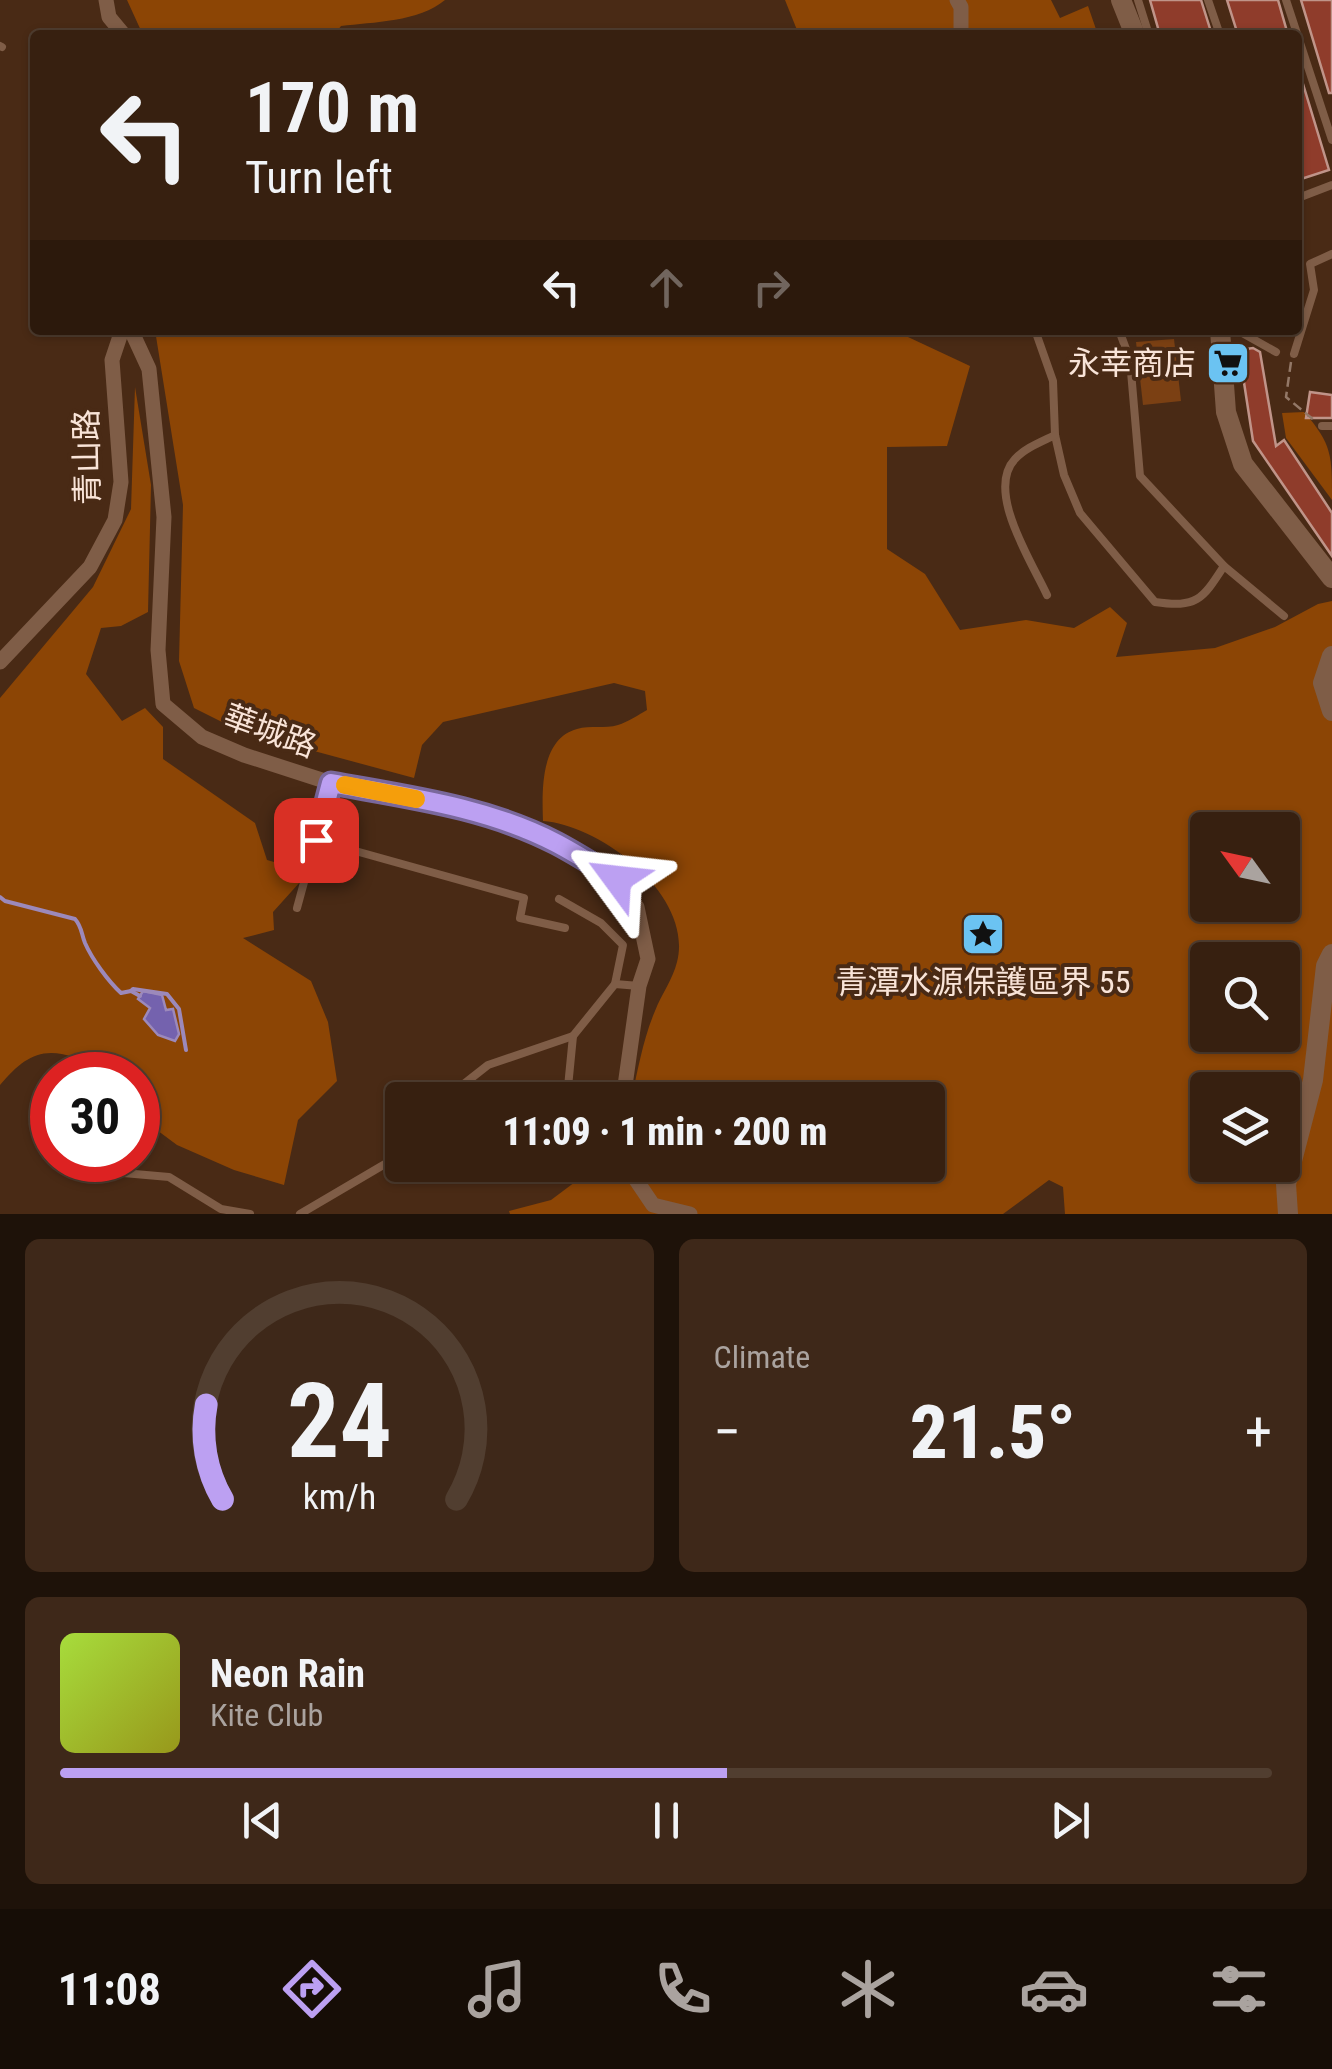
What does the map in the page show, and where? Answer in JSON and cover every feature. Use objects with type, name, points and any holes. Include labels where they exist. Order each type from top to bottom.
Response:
[{"type":"street","points":[[106,0],[110,17],[120,30]]},
{"type":"street","points":[[957,0],[962,30]]},
{"type":"street","points":[[1122,0],[1133,30]]},
{"type":"street","name":"青山路","points":[[0,662],[90,567],[115,520],[121,482],[112,360],[120,335]]},
{"type":"street","name":"華城路","points":[[133,335],[150,369],[164,517],[158,650],[163,704],[202,737],[244,755],[331,783],[445,804],[501,820],[554,842],[617,879],[638,908],[648,959],[639,986],[626,1082]]},
{"type":"street","points":[[1222,335],[1226,412],[1243,464],[1332,578]]},
{"type":"street","points":[[1332,656],[1324,683],[1332,711]]},
{"type":"street","points":[[1288,1214],[1286,1184],[1313,1080],[1326,966],[1332,954]]},
{"type":"street","points":[[637,1182],[653,1206],[690,1214]]},
{"type":"lane","points":[[1138,0],[1147,30]]},
{"type":"lane","points":[[1208,0],[1218,30]]},
{"type":"lane","points":[[1286,0],[1296,30]]},
{"type":"lane","points":[[1302,49],[1332,140]]},
{"type":"lane","points":[[1302,197],[1332,186]]},
{"type":"lane","points":[[1302,328],[1314,290],[1310,264],[1332,254]]},
{"type":"lane","points":[[1038,335],[1052,381],[1055,435],[1064,475],[1080,513],[1155,602],[1179,606],[1205,596],[1224,566]]},
{"type":"lane","points":[[1121,335],[1130,360],[1140,476],[1224,566],[1284,616]]},
{"type":"lane","points":[[1246,335],[1276,352]]},
{"type":"lane","points":[[1294,354],[1300,335]]},
{"type":"lane","points":[[1047,596],[1004,501],[1004,479],[1013,460],[1055,435]]},
{"type":"lane","points":[[297,908],[331,783]]},
{"type":"lane","points":[[316,840],[524,898],[520,918],[565,928]]},
{"type":"lane","points":[[559,899],[601,923],[623,945],[615,984],[574,1036],[569,1082]]},
{"type":"lane","points":[[615,984],[639,986]]},
{"type":"lane","points":[[466,1082],[488,1065],[574,1036]]},
{"type":"lane","points":[[300,1214],[385,1164]]},
{"type":"lane","points":[[160,1176],[169,1177],[221,1209],[250,1214]]},
{"type":"path","points":[[1294,354],[1286,397],[1327,426]]},
{"type":"shaded area","points":[[127,0],[445,0],[409,17],[341,26],[338,30],[141,30]]},
{"type":"shaded area","points":[[785,0],[1051,0],[1060,18],[1088,6],[1096,30],[797,30]]},
{"type":"shaded area","points":[[156,335],[908,335],[970,366],[947,446],[887,447],[887,549],[925,574],[960,630],[1026,620],[1074,628],[1110,607],[1127,623],[1116,657],[1215,648],[1332,601],[1332,1214],[1065,1214],[1063,1187],[1049,1180],[1003,1214],[510,1214],[509,1211],[551,1200],[575,1182],[945,1182],[945,1082],[635,1082],[647,1032],[677,962],[679,937],[657,889],[638,868],[591,835],[543,821],[543,795],[546,768],[556,743],[577,729],[618,725],[647,710],[645,691],[614,683],[443,722],[422,745],[414,778],[240,731],[194,708],[179,661],[183,505]]},
{"type":"shaded area","points":[[1174,339],[1181,401],[1143,405],[1136,342]]},
{"type":"shaded area","points":[[135,387],[151,485],[148,612],[121,626],[101,628],[86,674],[122,721],[145,708],[163,727],[163,759],[255,823],[267,860],[309,872],[273,912],[274,930],[243,938],[311,981],[328,1022],[337,1081],[298,1120],[284,1185],[234,1170],[177,1145],[160,1132],[160,1052],[30,1052],[30,1058],[0,1085],[0,698],[93,587],[131,509]]},
{"type":"shaded area","points":[[1304,412],[1328,451],[1332,500],[1286,438],[1282,413]]},
{"type":"shaded area","points":[[143,991],[162,995],[166,1010],[173,1009],[179,1034],[175,1041],[158,1035],[144,1019],[150,1008],[138,999]]},
{"type":"building","points":[[1150,0],[1201,0],[1210,30],[1159,30]]},
{"type":"building","points":[[1227,0],[1278,0],[1287,30],[1236,30]]},
{"type":"building","points":[[1301,0],[1332,0],[1332,93],[1329,93]]},
{"type":"building","points":[[1302,81],[1329,170],[1302,179]]},
{"type":"building","points":[[1253,348],[1260,352],[1276,446],[1284,440],[1332,513],[1332,556],[1253,441],[1239,350]]},
{"type":"building","points":[[1310,392],[1332,395],[1332,418],[1306,418]]},
{"type":"waterway","points":[[0,897],[75,919],[92,956],[111,982],[121,993],[131,991],[140,996]]},
{"type":"waterway","points":[[131,991],[167,994],[179,1009],[186,1050]]},
{"type":"slow traffic","points":[[345,785],[416,799]]},
{"type":"place","name":"永幸商店","points":[[1228,363]]},
{"type":"place","name":"青潭水源保護區界 55","points":[[983,934]]},
{"type":"route","points":[[316,840],[331,783],[445,804],[501,820],[554,842],[617,879]]}]
